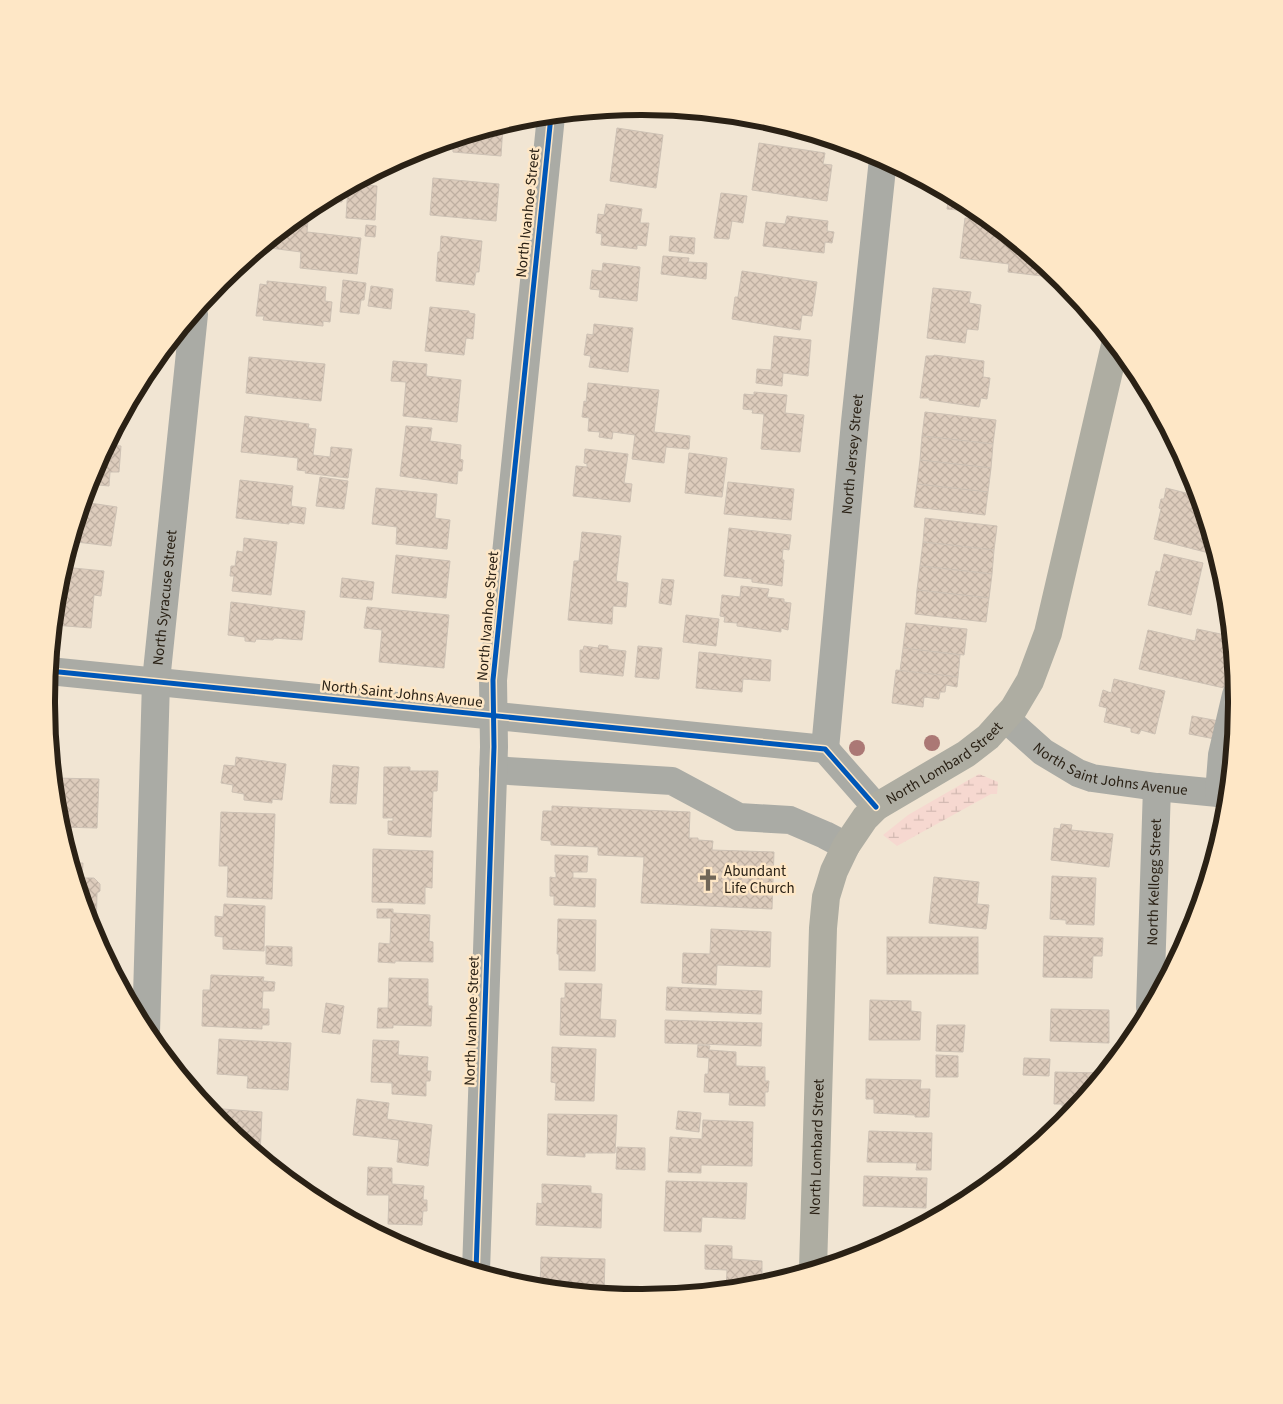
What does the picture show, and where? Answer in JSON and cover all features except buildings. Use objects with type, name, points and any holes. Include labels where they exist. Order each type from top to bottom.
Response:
[{"type":"main road","name":"North Lombard Street","points":[[813,1262],[823,928],[826,897],[830,883],[846,846],[876,807],[966,754],[988,736],[1006,718],[1030,681],[1048,633],[1113,353]]},
{"type":"street","name":"North Ivanhoe Street","points":[[476,1265],[493,770],[493,680],[550,123]]},
{"type":"street","name":"North Jersey Street","points":[[825,749],[855,422],[882,167]]},
{"type":"street","name":"North Syracuse Street","points":[[146,1016],[156,681],[193,325]]},
{"type":"street","name":"North Saint Johns Avenue","points":[[56,672],[825,749]]},
{"type":"street","name":"North Saint Johns Avenue","points":[[1006,718],[1043,752],[1078,773],[1107,781],[1221,794]]},
{"type":"street","points":[[1223,781],[1222,755],[1227,733]]},
{"type":"street","points":[[825,749],[876,807]]},
{"type":"street","points":[[493,770],[672,781],[739,817],[790,820],[846,846]]},
{"type":"street","name":"North Kellogg Street","points":[[1150,992],[1157,787]]},
{"type":"green space","points":[[979,774],[998,782],[997,794],[991,794],[897,846],[883,835],[908,815]]},
{"type":"cycle path","points":[[476,1265],[494,747],[493,680],[550,123]]},
{"type":"cycle path","points":[[56,672],[825,749],[876,807]]},
{"type":"place","name":"Abundant Life Church","points":[[708,880]]}]
